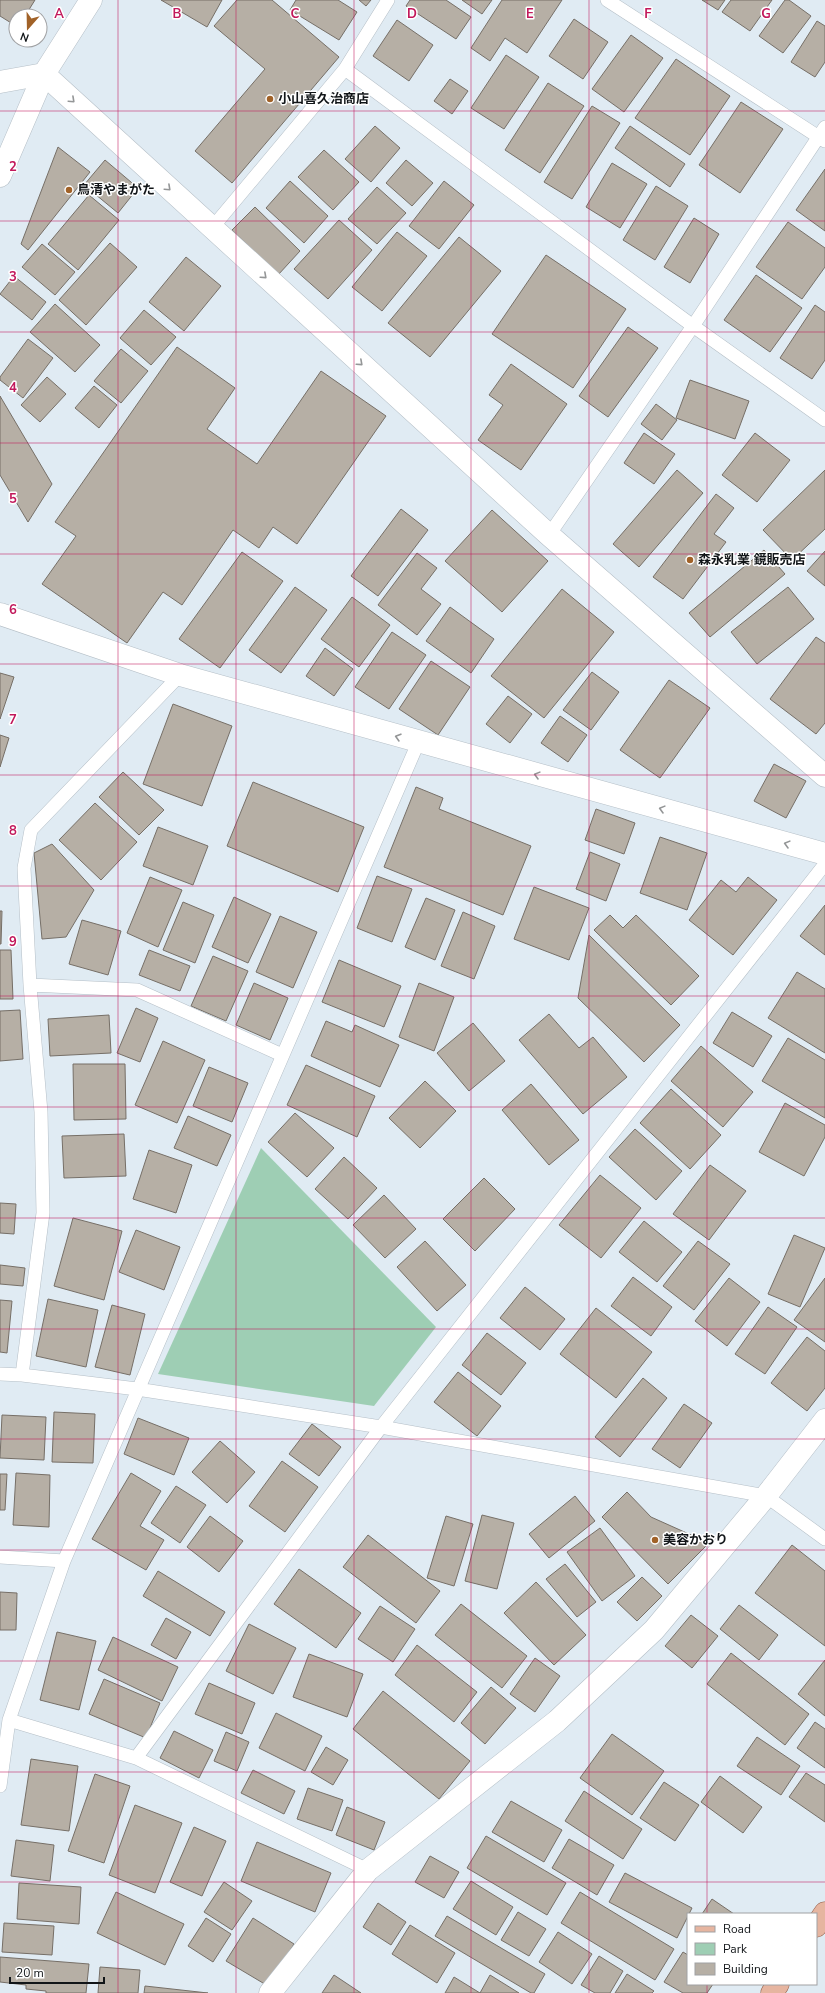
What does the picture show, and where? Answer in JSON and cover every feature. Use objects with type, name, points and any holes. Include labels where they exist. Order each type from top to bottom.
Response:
[{"type":"main road","points":[[817,1925],[825,1913]]},
{"type":"street","points":[[0,176],[44,74],[91,0]]},
{"type":"street","points":[[0,82],[44,74]]},
{"type":"street","points":[[44,74],[549,535],[823,768]]},
{"type":"street","points":[[0,614],[180,675],[418,743],[825,854]]},
{"type":"street","points":[[270,1993],[368,1870],[563,1715],[654,1630],[766,1496],[825,1420]]},
{"type":"lane","points":[[212,228],[345,69],[388,0]]},
{"type":"lane","points":[[549,535],[694,326],[823,135],[607,0]]},
{"type":"lane","points":[[345,69],[694,326],[825,420]]},
{"type":"lane","points":[[22,1376],[43,1214],[41,1112],[30,985],[24,868],[32,830],[180,675]]},
{"type":"lane","points":[[0,1786],[9,1720],[64,1561],[137,1389],[418,743]]},
{"type":"lane","points":[[136,1758],[381,1427],[825,864]]},
{"type":"lane","points":[[30,985],[137,990],[282,1055]]},
{"type":"lane","points":[[0,1374],[137,1389],[381,1427],[766,1496],[825,1539]]},
{"type":"lane","points":[[0,1557],[64,1561]]},
{"type":"lane","points":[[9,1720],[136,1758],[368,1870]]},
{"type":"green space","points":[[261,1148],[436,1327],[374,1406],[158,1374]]},
{"type":"building","points":[[0,0],[35,0],[30,8],[8,8],[8,21],[0,16]]},
{"type":"building","points":[[161,0],[222,0],[207,27]]},
{"type":"building","points":[[237,0],[272,0],[339,57],[232,183],[195,151],[265,69],[214,26]]},
{"type":"building","points":[[296,0],[338,0],[357,12],[339,40],[290,10]]},
{"type":"building","points":[[359,0],[371,0],[366,6]]},
{"type":"building","points":[[410,0],[446,0],[471,17],[456,39],[406,6]]},
{"type":"building","points":[[462,0],[492,0],[482,14]]},
{"type":"building","points":[[502,0],[562,0],[527,53],[505,38],[490,61],[471,48]]},
{"type":"building","points":[[702,0],[725,0],[718,10]]},
{"type":"building","points":[[731,0],[772,0],[750,31],[722,12]]},
{"type":"building","points":[[785,0],[789,0],[811,16],[783,53],[759,36]]},
{"type":"building","points":[[574,19],[608,42],[583,79],[549,56]]},
{"type":"building","points":[[397,20],[433,45],[409,81],[373,56]]},
{"type":"building","points":[[817,21],[825,26],[825,62],[815,77],[791,62]]},
{"type":"building","points":[[631,35],[663,58],[624,112],[592,89]]},
{"type":"building","points":[[506,55],[539,77],[504,129],[471,108]]},
{"type":"building","points":[[676,59],[730,96],[690,155],[635,118]]},
{"type":"building","points":[[450,79],[468,91],[452,114],[434,101]]},
{"type":"building","points":[[548,83],[584,106],[540,173],[505,150]]},
{"type":"building","points":[[741,102],[783,129],[740,193],[699,165]]},
{"type":"building","points":[[592,106],[620,123],[572,199],[544,182]]},
{"type":"building","points":[[375,126],[400,148],[371,182],[345,159]]},
{"type":"building","points":[[630,126],[685,164],[670,187],[615,148]]},
{"type":"building","points":[[58,147],[90,172],[28,250],[21,244]]},
{"type":"building","points":[[324,150],[359,182],[333,210],[298,177]]},
{"type":"building","points":[[105,160],[138,188],[118,213],[84,185]]},
{"type":"building","points":[[406,160],[433,183],[412,206],[386,183]]},
{"type":"building","points":[[612,163],[647,184],[620,228],[586,207]]},
{"type":"building","points":[[825,169],[825,231],[796,210]]},
{"type":"building","points":[[290,181],[328,216],[304,243],[266,208]]},
{"type":"building","points":[[444,181],[474,205],[439,249],[409,226]]},
{"type":"building","points":[[656,186],[688,206],[655,260],[623,240]]},
{"type":"building","points":[[377,187],[406,213],[377,244],[348,219]]},
{"type":"building","points":[[89,195],[119,220],[78,270],[48,244]]},
{"type":"building","points":[[255,207],[300,251],[278,275],[232,230]]},
{"type":"building","points":[[694,218],[719,234],[690,283],[664,267]]},
{"type":"building","points":[[339,220],[372,250],[328,299],[294,269]]},
{"type":"building","points":[[788,222],[825,248],[825,267],[802,299],[756,267]]},
{"type":"building","points":[[397,232],[427,256],[382,311],[352,287]]},
{"type":"building","points":[[459,237],[501,271],[430,357],[388,323]]},
{"type":"building","points":[[110,243],[137,267],[86,325],[59,300]]},
{"type":"building","points":[[42,244],[75,272],[55,295],[22,267]]},
{"type":"building","points":[[546,255],[626,309],[573,388],[492,334]]},
{"type":"building","points":[[186,257],[221,286],[184,331],[149,302]]},
{"type":"building","points":[[756,275],[802,308],[770,352],[724,320]]},
{"type":"building","points":[[14,276],[46,302],[32,320],[0,294]]},
{"type":"building","points":[[55,304],[100,345],[75,372],[30,332]]},
{"type":"building","points":[[815,305],[825,312],[825,360],[812,379],[780,358]]},
{"type":"building","points":[[144,310],[176,337],[151,365],[120,338]]},
{"type":"building","points":[[628,327],[658,348],[608,417],[579,396]]},
{"type":"building","points":[[28,339],[53,358],[23,398],[0,380],[0,377]]},
{"type":"building","points":[[177,347],[235,388],[207,429],[257,464],[321,371],[386,416],[297,544],[273,527],[259,548],[233,530],[182,605],[163,592],[127,643],[42,584],[76,536],[55,522]]},
{"type":"building","points":[[121,349],[148,371],[121,403],[94,381]]},
{"type":"building","points":[[511,364],[567,404],[521,470],[478,440],[503,405],[489,395]]},
{"type":"building","points":[[47,377],[66,394],[40,422],[21,405]]},
{"type":"building","points":[[690,380],[749,401],[735,439],[676,418]]},
{"type":"building","points":[[94,386],[117,405],[99,428],[75,408]]},
{"type":"building","points":[[0,396],[52,484],[28,522],[0,475]]},
{"type":"building","points":[[656,404],[677,420],[662,440],[641,424]]},
{"type":"building","points":[[644,433],[675,454],[654,484],[624,463]]},
{"type":"building","points":[[755,433],[790,460],[757,502],[722,475]]},
{"type":"building","points":[[677,470],[703,493],[639,567],[613,544]]},
{"type":"building","points":[[825,470],[825,529],[792,560],[763,530]]},
{"type":"building","name":"森永乳業 鏡販売店","points":[[716,494],[734,508],[714,534],[726,542],[683,599],[653,577]]},
{"type":"building","points":[[401,509],[428,530],[378,596],[351,576]]},
{"type":"building","points":[[492,510],[548,561],[502,612],[445,561]]},
{"type":"building","points":[[764,550],[785,574],[710,637],[689,613]]},
{"type":"building","points":[[825,551],[825,586],[807,571]]},
{"type":"building","points":[[242,552],[283,581],[220,668],[179,639]]},
{"type":"building","points":[[417,553],[437,568],[421,589],[441,604],[417,635],[378,605]]},
{"type":"building","points":[[295,587],[327,610],[281,673],[249,650]]},
{"type":"building","points":[[788,587],[814,619],[757,664],[731,632]]},
{"type":"building","points":[[562,589],[614,632],[544,718],[491,676]]},
{"type":"building","points":[[352,597],[390,625],[359,667],[321,639]]},
{"type":"building","points":[[450,607],[494,639],[471,673],[426,641]]},
{"type":"building","points":[[392,632],[426,655],[389,709],[355,687]]},
{"type":"building","points":[[816,637],[825,643],[825,723],[816,734],[770,699]]},
{"type":"building","points":[[325,648],[353,669],[334,696],[306,676]]},
{"type":"building","points":[[431,661],[470,687],[438,735],[399,709]]},
{"type":"building","points":[[592,672],[619,692],[591,730],[563,710]]},
{"type":"building","points":[[0,673],[14,677],[0,719]]},
{"type":"building","points":[[669,680],[710,708],[660,778],[620,750]]},
{"type":"building","points":[[508,696],[532,714],[510,743],[486,724]]},
{"type":"building","points":[[173,704],[232,726],[202,806],[143,784]]},
{"type":"building","points":[[560,716],[587,735],[568,762],[541,743]]},
{"type":"building","points":[[0,735],[9,738],[0,767]]},
{"type":"building","points":[[774,764],[806,781],[786,818],[754,801]]},
{"type":"building","points":[[123,772],[164,810],[139,835],[99,797]]},
{"type":"building","points":[[253,782],[364,827],[338,892],[227,846]]},
{"type":"building","points":[[416,787],[443,798],[439,809],[531,846],[503,915],[384,867]]},
{"type":"building","points":[[95,803],[137,842],[101,880],[59,840]]},
{"type":"building","points":[[596,809],[635,823],[624,854],[585,840]]},
{"type":"building","points":[[158,827],[208,846],[193,885],[143,866]]},
{"type":"building","points":[[660,837],[707,853],[687,910],[640,893]]},
{"type":"building","points":[[52,844],[94,890],[66,937],[42,939],[34,853]]},
{"type":"building","points":[[590,852],[620,864],[606,901],[576,889]]},
{"type":"building","points":[[377,876],[412,889],[392,942],[357,928]]},
{"type":"building","points":[[150,877],[182,890],[158,947],[127,933]]},
{"type":"building","points":[[748,877],[777,900],[733,955],[689,920],[721,880],[736,892]]},
{"type":"building","points":[[534,887],[589,908],[569,960],[514,939]]},
{"type":"building","points":[[234,897],[271,914],[248,963],[212,947]]},
{"type":"building","points":[[426,898],[455,910],[435,960],[405,947]]},
{"type":"building","points":[[183,902],[214,915],[195,963],[163,950]]},
{"type":"building","points":[[825,905],[825,955],[800,936]]},
{"type":"building","points":[[0,911],[2,911],[1,944],[0,944]]},
{"type":"building","points":[[463,912],[495,926],[474,979],[441,966]]},
{"type":"building","points":[[610,915],[623,928],[636,915],[699,976],[671,1005],[594,930]]},
{"type":"building","points":[[280,916],[317,932],[293,988],[256,972]]},
{"type":"building","points":[[82,920],[121,931],[108,975],[69,964]]},
{"type":"building","points":[[589,935],[680,1025],[644,1062],[578,998]]},
{"type":"building","points":[[0,950],[11,950],[13,999],[0,999]]},
{"type":"building","points":[[149,950],[190,966],[180,991],[139,975]]},
{"type":"building","points":[[213,956],[248,971],[226,1021],[191,1006]]},
{"type":"building","points":[[339,960],[401,986],[384,1027],[322,1002]]},
{"type":"building","points":[[797,972],[825,989],[825,1053],[768,1018]]},
{"type":"building","points":[[254,983],[288,998],[270,1040],[236,1025]]},
{"type":"building","points":[[419,983],[454,997],[434,1051],[399,1037]]},
{"type":"building","points":[[136,1008],[158,1018],[140,1062],[117,1053]]},
{"type":"building","points":[[20,1010],[23,1059],[0,1061],[0,1011]]},
{"type":"building","points":[[732,1012],[772,1036],[753,1067],[713,1043]]},
{"type":"building","points":[[549,1014],[579,1048],[593,1037],[627,1077],[583,1114],[519,1040]]},
{"type":"building","points":[[109,1015],[111,1053],[50,1056],[48,1019]]},
{"type":"building","points":[[326,1021],[352,1032],[355,1025],[399,1045],[380,1087],[311,1056]]},
{"type":"building","points":[[473,1023],[505,1061],[469,1091],[437,1053]]},
{"type":"building","points":[[788,1038],[825,1060],[825,1118],[762,1081]]},
{"type":"building","points":[[163,1041],[205,1060],[177,1123],[135,1105]]},
{"type":"building","points":[[701,1046],[753,1092],[723,1127],[671,1081]]},
{"type":"building","points":[[73,1064],[125,1064],[126,1119],[74,1120]]},
{"type":"building","points":[[306,1065],[375,1096],[357,1137],[287,1105]]},
{"type":"building","points":[[209,1067],[248,1083],[232,1122],[193,1106]]},
{"type":"building","points":[[425,1081],[456,1111],[420,1148],[389,1118]]},
{"type":"building","points":[[531,1084],[579,1140],[549,1165],[502,1110]]},
{"type":"building","points":[[671,1089],[721,1135],[690,1169],[640,1123]]},
{"type":"building","points":[[785,1103],[825,1125],[825,1137],[804,1176],[759,1152]]},
{"type":"building","points":[[295,1113],[334,1148],[307,1177],[268,1142]]},
{"type":"building","points":[[188,1116],[231,1135],[217,1166],[174,1148]]},
{"type":"building","points":[[635,1129],[682,1171],[656,1200],[609,1157]]},
{"type":"building","points":[[124,1134],[126,1176],[64,1178],[62,1136]]},
{"type":"building","points":[[149,1150],[192,1165],[176,1213],[133,1199]]},
{"type":"building","points":[[344,1157],[377,1188],[348,1219],[315,1189]]},
{"type":"building","points":[[710,1165],[746,1191],[709,1240],[673,1214]]},
{"type":"building","points":[[600,1175],[641,1208],[601,1258],[559,1225]]},
{"type":"building","points":[[484,1178],[515,1209],[475,1251],[443,1219]]},
{"type":"building","points":[[384,1195],[416,1229],[385,1258],[353,1225]]},
{"type":"building","points":[[0,1203],[16,1204],[14,1234],[0,1233]]},
{"type":"building","points":[[73,1218],[122,1231],[104,1300],[54,1286]]},
{"type":"building","points":[[644,1221],[682,1252],[657,1282],[619,1252]]},
{"type":"building","points":[[136,1230],[180,1247],[164,1290],[119,1272]]},
{"type":"building","points":[[794,1235],[825,1248],[800,1307],[768,1294]]},
{"type":"building","points":[[425,1241],[466,1285],[437,1311],[397,1267]]},
{"type":"building","points":[[698,1241],[730,1264],[694,1310],[663,1286]]},
{"type":"building","points":[[0,1265],[25,1268],[23,1286],[0,1284]]},
{"type":"building","points":[[633,1277],[672,1307],[651,1336],[611,1306]]},
{"type":"building","points":[[729,1278],[760,1302],[727,1346],[695,1321]]},
{"type":"building","points":[[825,1278],[825,1342],[794,1320]]},
{"type":"building","points":[[525,1287],[565,1319],[540,1350],[500,1318]]},
{"type":"building","points":[[48,1299],[98,1310],[86,1367],[36,1356]]},
{"type":"building","points":[[0,1300],[12,1301],[7,1353],[0,1352]]},
{"type":"building","points":[[112,1305],[145,1314],[130,1375],[95,1367]]},
{"type":"building","points":[[768,1307],[797,1327],[765,1374],[735,1354]]},
{"type":"building","points":[[596,1308],[652,1352],[616,1398],[560,1354]]},
{"type":"building","points":[[487,1333],[526,1363],[501,1395],[462,1365]]},
{"type":"building","points":[[807,1337],[825,1351],[825,1388],[807,1411],[771,1383]]},
{"type":"building","points":[[458,1372],[501,1406],[477,1436],[434,1402]]},
{"type":"building","points":[[643,1378],[667,1398],[620,1457],[595,1437]]},
{"type":"building","points":[[684,1404],[712,1423],[680,1468],[652,1449]]},
{"type":"building","points":[[54,1412],[95,1414],[93,1463],[52,1462]]},
{"type":"building","points":[[2,1415],[46,1417],[44,1460],[0,1458]]},
{"type":"building","points":[[138,1418],[189,1438],[174,1475],[124,1454]]},
{"type":"building","points":[[312,1424],[341,1447],[319,1476],[289,1454]]},
{"type":"building","points":[[220,1441],[255,1472],[227,1503],[192,1472]]},
{"type":"building","points":[[282,1461],[318,1487],[285,1532],[249,1506]]},
{"type":"building","points":[[16,1473],[50,1475],[49,1527],[13,1525]]},
{"type":"building","points":[[131,1473],[161,1491],[140,1526],[164,1540],[146,1570],[92,1539]]},
{"type":"building","points":[[0,1474],[7,1474],[5,1510],[0,1510]]},
{"type":"building","points":[[176,1486],[206,1505],[180,1543],[151,1523]]},
{"type":"building","points":[[627,1492],[651,1517],[709,1543],[668,1584],[602,1517]]},
{"type":"building","points":[[575,1496],[595,1521],[549,1558],[529,1534]]},
{"type":"building","points":[[482,1515],[514,1523],[497,1589],[465,1581]]},
{"type":"building","points":[[210,1516],[243,1541],[219,1572],[187,1547]]},
{"type":"building","points":[[446,1516],[473,1524],[454,1586],[427,1578]]},
{"type":"building","points":[[600,1528],[635,1576],[602,1601],[567,1552]]},
{"type":"building","points":[[368,1535],[440,1591],[416,1623],[343,1567]]},
{"type":"building","points":[[792,1545],[825,1571],[825,1646],[755,1593]]},
{"type":"building","points":[[565,1564],[596,1602],[577,1617],[546,1579]]},
{"type":"building","points":[[299,1569],[361,1613],[336,1648],[274,1604]]},
{"type":"building","points":[[158,1571],[225,1612],[210,1636],[143,1596]]},
{"type":"building","points":[[642,1577],[662,1596],[637,1621],[617,1602]]},
{"type":"building","points":[[536,1582],[586,1635],[554,1665],[504,1613]]},
{"type":"building","points":[[0,1592],[17,1593],[16,1630],[0,1630]]},
{"type":"building","points":[[461,1604],[527,1656],[502,1688],[435,1635]]},
{"type":"building","points":[[739,1605],[778,1635],[759,1660],[720,1629]]},
{"type":"building","points":[[380,1606],[415,1629],[393,1662],[358,1639]]},
{"type":"building","points":[[691,1615],[718,1636],[692,1668],[665,1646]]},
{"type":"building","points":[[166,1618],[191,1632],[176,1659],[151,1645]]},
{"type":"building","points":[[249,1624],[296,1648],[273,1694],[226,1671]]},
{"type":"building","points":[[57,1632],[96,1641],[79,1710],[40,1700]]},
{"type":"building","points":[[113,1637],[178,1667],[162,1701],[98,1670]]},
{"type":"building","points":[[417,1645],[477,1692],[454,1722],[395,1675]]},
{"type":"building","points":[[731,1653],[809,1714],[785,1745],[707,1684]]},
{"type":"building","points":[[309,1654],[363,1674],[347,1717],[293,1697]]},
{"type":"building","points":[[535,1658],[560,1676],[535,1712],[510,1694]]},
{"type":"building","points":[[825,1660],[825,1716],[798,1694]]},
{"type":"building","points":[[104,1679],[160,1703],[146,1738],[89,1714]]},
{"type":"building","points":[[209,1683],[255,1703],[242,1734],[195,1714]]},
{"type":"building","points":[[491,1687],[516,1708],[485,1744],[461,1723]]},
{"type":"building","points":[[383,1691],[470,1761],[439,1799],[353,1729]]},
{"type":"building","points":[[276,1713],[322,1736],[305,1771],[259,1748]]},
{"type":"building","points":[[815,1722],[825,1729],[825,1768],[797,1748]]},
{"type":"building","points":[[174,1731],[213,1750],[199,1778],[160,1758]]},
{"type":"building","points":[[226,1732],[249,1742],[237,1771],[214,1761]]},
{"type":"building","points":[[612,1734],[664,1771],[632,1815],[580,1778]]},
{"type":"building","points":[[757,1737],[800,1766],[781,1795],[737,1766]]},
{"type":"building","points":[[326,1747],[348,1760],[333,1785],[311,1772]]},
{"type":"building","points":[[31,1759],[78,1766],[69,1831],[21,1825]]},
{"type":"building","points":[[253,1770],[295,1791],[284,1814],[241,1793]]},
{"type":"building","points":[[806,1773],[825,1785],[825,1822],[789,1797]]},
{"type":"building","points":[[95,1774],[130,1786],[104,1863],[68,1851]]},
{"type":"building","points":[[720,1776],[762,1807],[743,1833],[701,1802]]},
{"type":"building","points":[[664,1782],[699,1805],[675,1841],[640,1818]]},
{"type":"building","points":[[308,1788],[343,1800],[332,1831],[297,1819]]},
{"type":"building","points":[[584,1791],[642,1829],[623,1859],[565,1821]]},
{"type":"building","points":[[511,1801],[562,1830],[544,1862],[492,1832]]},
{"type":"building","points":[[135,1805],[182,1823],[155,1893],[109,1875]]},
{"type":"building","points":[[347,1807],[385,1822],[374,1850],[336,1835]]},
{"type":"building","points":[[194,1827],[226,1841],[202,1896],[170,1882]]},
{"type":"building","points":[[486,1836],[566,1883],[547,1915],[467,1868]]},
{"type":"building","points":[[569,1839],[614,1865],[597,1895],[552,1868]]},
{"type":"building","points":[[16,1840],[54,1845],[50,1881],[11,1876]]},
{"type":"building","points":[[257,1842],[331,1873],[315,1912],[241,1881]]},
{"type":"building","points":[[430,1856],[459,1872],[444,1898],[415,1882]]},
{"type":"building","points":[[625,1873],[692,1908],[690,1913],[687,1913],[687,1918],[677,1938],[609,1902]]},
{"type":"building","points":[[471,1881],[513,1907],[496,1935],[453,1909]]},
{"type":"building","points":[[224,1882],[252,1901],[232,1930],[204,1912]]},
{"type":"building","points":[[19,1883],[81,1887],[79,1924],[17,1919]]},
{"type":"building","points":[[116,1892],[184,1924],[165,1965],[97,1933]]},
{"type":"building","points":[[580,1892],[674,1949],[655,1980],[561,1923]]},
{"type":"building","points":[[712,1899],[733,1913],[703,1913]]},
{"type":"building","points":[[378,1903],[406,1922],[391,1945],[363,1927]]},
{"type":"building","points":[[518,1912],[546,1929],[529,1956],[501,1940]]},
{"type":"building","points":[[447,1916],[545,1974],[534,1993],[531,1993],[435,1936]]},
{"type":"building","points":[[206,1918],[231,1934],[213,1962],[188,1946]]},
{"type":"building","points":[[253,1918],[294,1944],[268,1986],[226,1961]]},
{"type":"building","points":[[4,1923],[54,1926],[52,1955],[2,1952]]},
{"type":"building","points":[[410,1925],[455,1953],[437,1983],[392,1954]]},
{"type":"building","points":[[558,1932],[592,1954],[572,1984],[539,1962]]},
{"type":"building","points":[[683,1952],[687,1954],[687,1985],[712,1985],[707,1993],[683,1993],[664,1982]]},
{"type":"building","points":[[599,1956],[623,1971],[610,1993],[595,1993],[581,1985]]},
{"type":"building","points":[[0,1957],[89,1964],[86,1993],[46,1993],[46,1991],[26,1989],[26,1985],[0,1982]]},
{"type":"building","points":[[100,1967],[140,1970],[138,1993],[98,1993]]},
{"type":"building","points":[[627,1974],[654,1991],[652,1993],[615,1993]]},
{"type":"building","points":[[334,1975],[361,1993],[322,1993]]},
{"type":"building","points":[[490,1975],[519,1993],[480,1993]]},
{"type":"building","points":[[454,1977],[480,1993],[445,1993]]},
{"type":"building","points":[[145,1986],[208,1993],[144,1993]]},
{"type":"place","name":"小山喜久治商店","points":[[270,99]]},
{"type":"place","name":"鳥清やまがた","points":[[69,190]]},
{"type":"place","name":"森永乳業 鏡販売店","points":[[690,560]]},
{"type":"place","name":"美容かおり","points":[[655,1540]]}]
